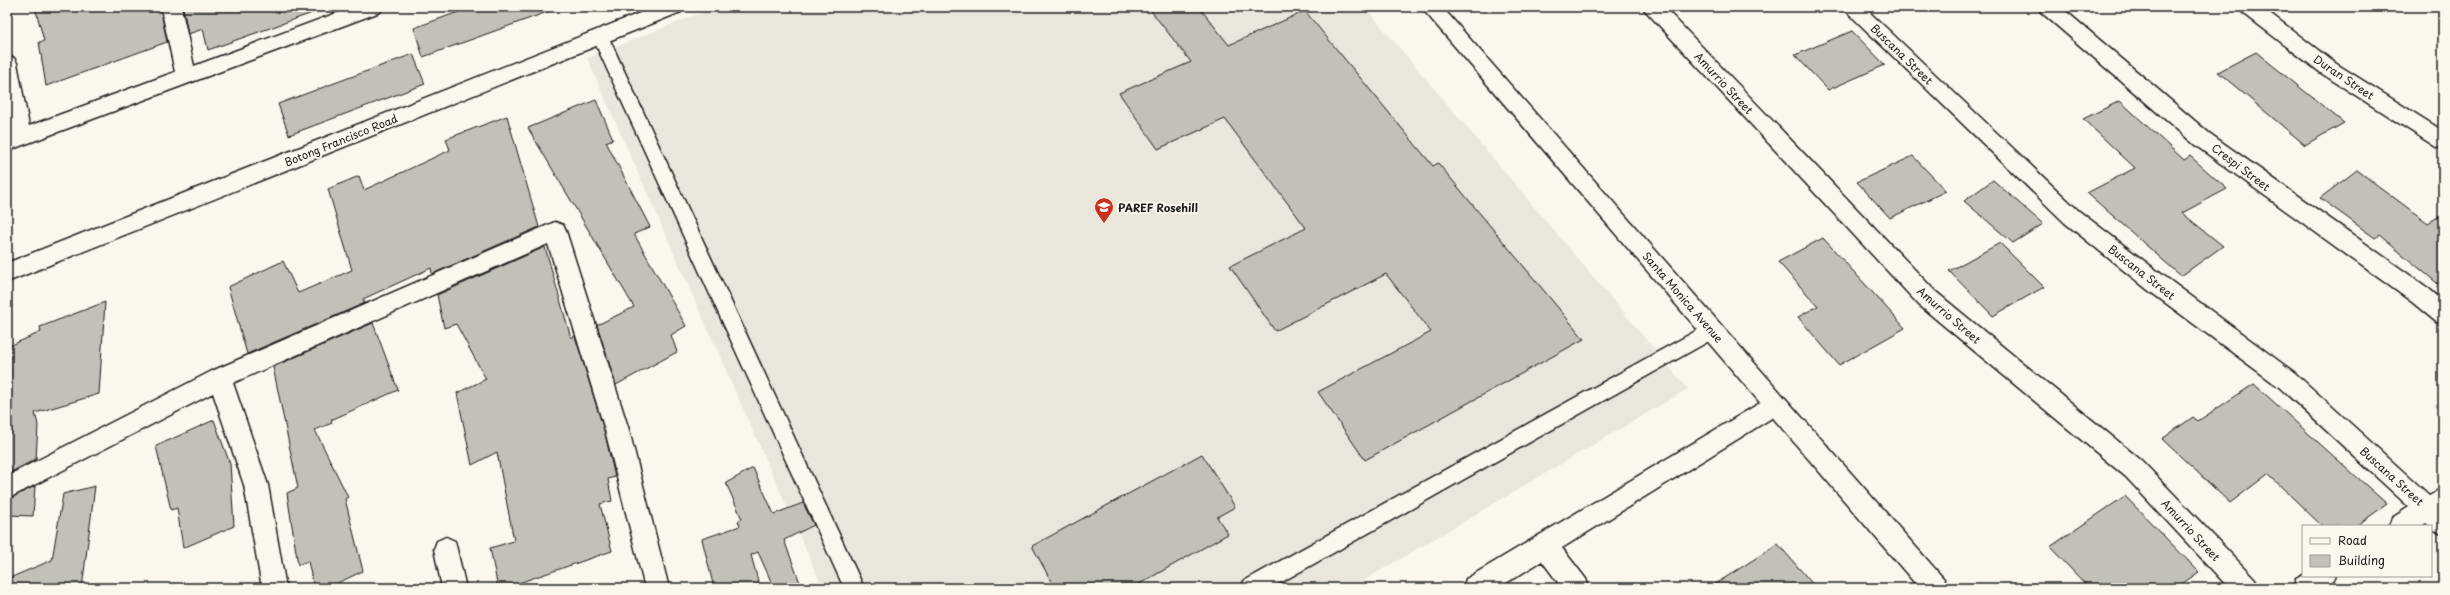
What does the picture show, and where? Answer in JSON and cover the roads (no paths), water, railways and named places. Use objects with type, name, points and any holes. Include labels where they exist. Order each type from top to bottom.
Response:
[{"type":"street","points":[[171,7],[186,76]]},
{"type":"street","points":[[7,63],[14,141],[186,76],[335,14],[373,7]]},
{"type":"street","name":"Botong Francisco Road","points":[[7,273],[674,7]]},
{"type":"street","name":"Santa Monica Avenue","points":[[1431,7],[1936,588]]},
{"type":"street","name":"Amurrio Street","points":[[1652,7],[1927,298],[2134,469],[2246,588]]},
{"type":"street","name":"Buscana Street","points":[[1852,7],[2072,217],[2156,283],[2287,380],[2438,510]]},
{"type":"street","name":"Crespi Street","points":[[2048,7],[2202,139],[2296,208],[2420,295],[2443,314]]},
{"type":"street","name":"Duran Street","points":[[2249,7],[2328,68],[2443,141]]},
{"type":"street","points":[[7,488],[220,378],[555,231],[617,430],[657,588]]},
{"type":"street","points":[[220,378],[256,485],[274,588]]},
{"type":"street","points":[[1475,588],[1546,546],[1775,404]]},
{"type":"street","points":[[2403,525],[2438,510]]},
{"type":"street","points":[[1546,546],[1577,588]]},
{"type":"street","points":[[446,549],[454,588]]},
{"type":"street","points":[[2305,588],[2322,577]]},
{"type":"lane","points":[[600,36],[854,588]]},
{"type":"lane","points":[[1251,588],[1712,330]]},
{"type":"place","name":"PAREF Rosehill","points":[[1104,224]]}]
